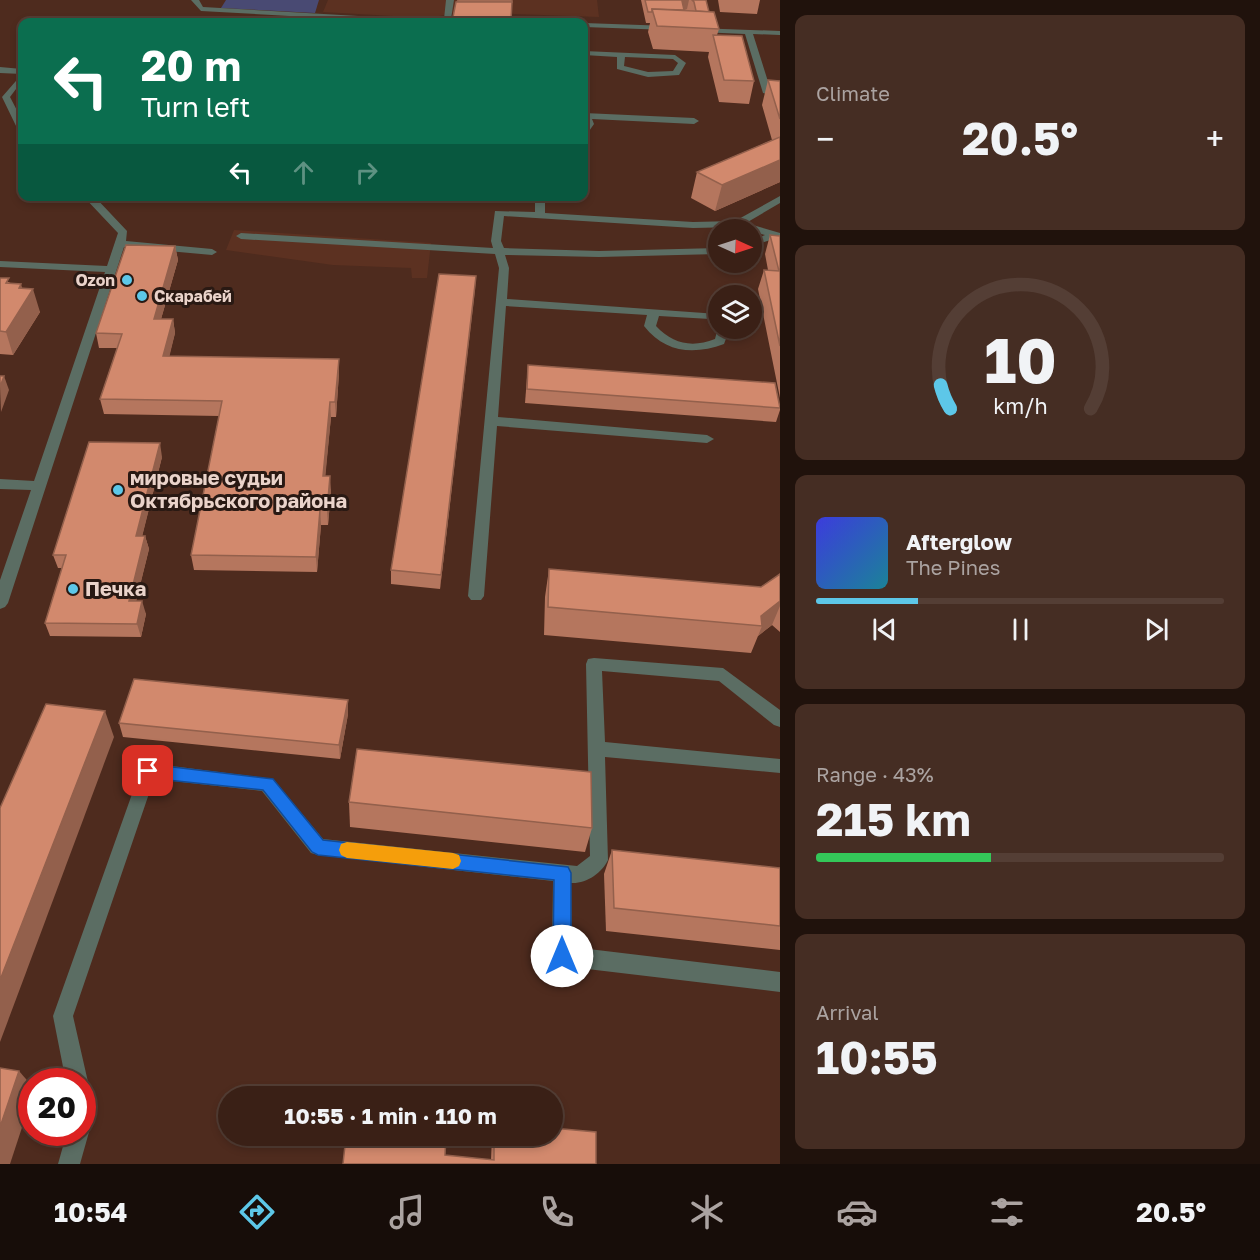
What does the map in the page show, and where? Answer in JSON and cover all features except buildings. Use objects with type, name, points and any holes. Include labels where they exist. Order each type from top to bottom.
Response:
[{"type":"street","points":[[195,0],[201,9],[358,18]]},
{"type":"street","points":[[445,18],[450,0]]},
{"type":"street","points":[[588,25],[677,29]]},
{"type":"street","points":[[689,29],[780,33]]},
{"type":"street","points":[[748,32],[767,93],[780,94]]},
{"type":"street","points":[[588,53],[675,57],[682,63],[676,74],[657,77],[636,75],[620,67],[621,55]]},
{"type":"street","points":[[0,70],[18,73]]},
{"type":"street","points":[[18,80],[6,97],[18,120]]},
{"type":"street","points":[[588,116],[694,122]]},
{"type":"street","points":[[746,219],[780,199]]},
{"type":"street","points":[[0,603],[123,233],[93,201]]},
{"type":"street","points":[[540,201],[540,216]]},
{"type":"street","points":[[476,596],[504,268],[496,241],[499,213],[708,225]]},
{"type":"street","points":[[762,231],[777,235]]},
{"type":"street","points":[[762,240],[777,235]]},
{"type":"street","points":[[242,236],[428,249],[669,254],[708,252]]},
{"type":"street","points":[[120,244],[212,252]]},
{"type":"street","points":[[0,264],[110,269]]},
{"type":"street","points":[[501,302],[708,316]]},
{"type":"street","points":[[654,312],[650,326],[659,339],[680,348],[703,349],[721,339]]},
{"type":"street","points":[[491,421],[708,440]]},
{"type":"street","points":[[0,484],[39,486]]},
{"type":"street","points":[[74,1068],[63,1016],[148,771],[267,784],[318,847],[580,875],[599,860],[594,664],[723,675],[780,720]]},
{"type":"street","points":[[596,749],[780,766]]},
{"type":"street","points":[[562,873],[562,956],[780,982]]},
{"type":"street","points":[[69,1164],[74,1146]]},
{"type":"shaded area","points":[[226,0],[319,0],[315,13],[221,8]]},
{"type":"shaded area","points":[[328,0],[597,0],[599,17],[462,12],[428,18],[323,12]]},
{"type":"shaded area","points":[[234,230],[431,243],[427,278],[412,278],[411,268],[333,265],[226,250]]},
{"type":"slow traffic","points":[[347,850],[453,861]]},
{"type":"place","name":"Ozon","points":[[127,280]]},
{"type":"place","name":"Скарабей","points":[[142,296]]},
{"type":"place","name":"мировые судьи Октябрьского района","points":[[118,490]]},
{"type":"place","name":"Печка","points":[[73,589]]},
{"type":"route","points":[[148,771],[267,784],[318,847],[562,873],[562,956]]}]
